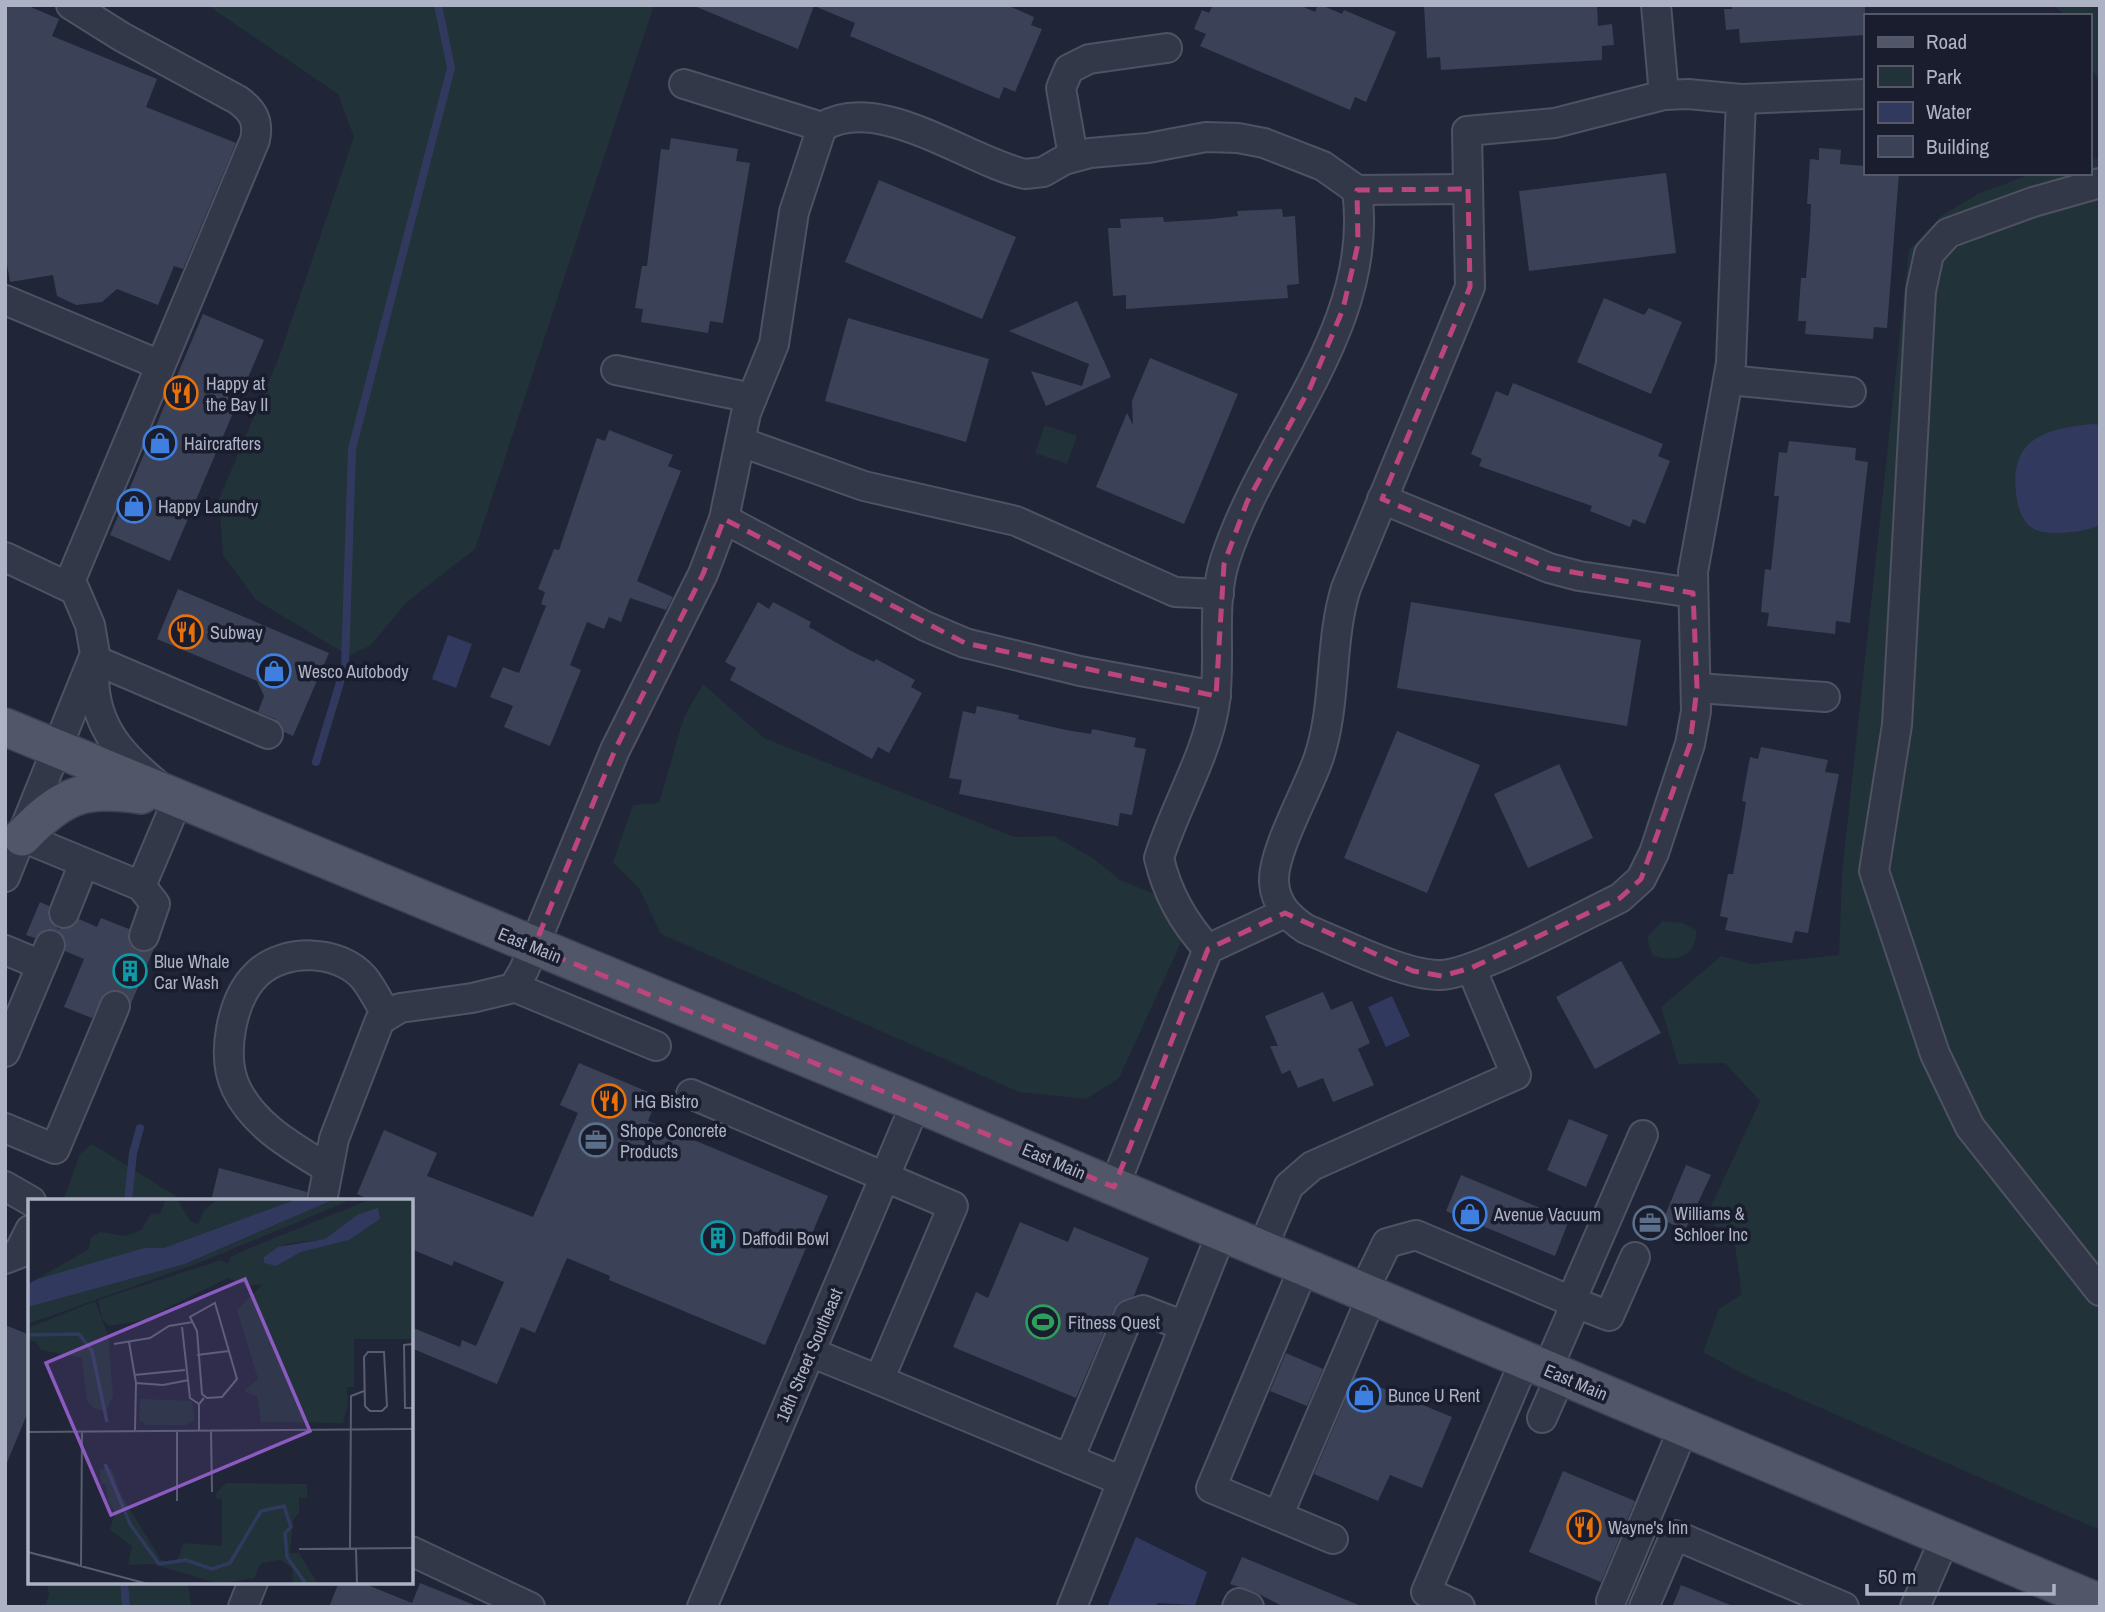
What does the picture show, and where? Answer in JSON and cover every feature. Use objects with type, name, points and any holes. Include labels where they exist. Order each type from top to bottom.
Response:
[{"type":"main road","name":"East Main","points":[[5,727],[177,801],[916,1103],[2100,1603]]},
{"type":"main road","points":[[22,837],[53,808],[81,793],[110,791],[177,801]]},
{"type":"street","points":[[69,584],[255,140],[256,120],[247,107],[229,94],[122,37],[71,5]]},
{"type":"street","points":[[1656,5],[1664,95]]},
{"type":"street","points":[[1073,156],[1061,88],[1069,69],[1089,59],[1167,48]]},
{"type":"street","points":[[684,84],[821,127],[849,117],[888,120],[1025,174],[1044,172],[1073,156],[1206,137],[1238,138],[1264,143],[1323,166],[1357,190],[1468,189]]},
{"type":"street","points":[[1741,99],[1729,380],[1695,553],[1693,593],[1697,688],[1690,744],[1654,853],[1642,879],[1620,898],[1471,968],[1442,976],[1413,971],[1306,929],[1285,913],[1274,883],[1276,869],[1319,756],[1329,722],[1339,611],[1382,499],[1470,287],[1467,131],[1555,123],[1664,95],[1688,94],[1741,99],[1864,93]]},
{"type":"street","points":[[514,987],[534,947],[620,739],[703,575],[724,519],[741,442],[742,425],[774,344],[794,212],[821,127]]},
{"type":"street","points":[[2100,183],[2033,202],[1948,233],[1929,254],[1921,291],[1897,725],[1874,871],[1935,1054],[1970,1127],[2100,1291]]},
{"type":"street","points":[[1208,949],[1181,913],[1165,883],[1159,858],[1209,728],[1216,696],[1219,593],[1224,564],[1247,502],[1289,421],[1310,388],[1343,309],[1358,244],[1357,190]]},
{"type":"street","points":[[5,300],[160,365]]},
{"type":"street","points":[[616,370],[752,398]]},
{"type":"street","points":[[1729,380],[1850,393]]},
{"type":"street","points":[[741,442],[864,486],[1016,521],[1175,592],[1219,593]]},
{"type":"street","points":[[1382,499],[1549,568],[1579,576],[1693,593]]},
{"type":"street","points":[[724,519],[925,626],[965,643],[1080,671],[1216,696]]},
{"type":"street","points":[[6,560],[69,584],[80,598],[86,613],[94,660],[92,684],[97,707],[109,734],[125,756],[177,801],[141,887]]},
{"type":"street","points":[[94,660],[268,734]]},
{"type":"street","points":[[5,877],[94,660]]},
{"type":"street","points":[[1697,688],[1825,697]]},
{"type":"street","points":[[22,837],[141,887],[155,904],[144,936]]},
{"type":"street","points":[[64,912],[84,863]]},
{"type":"street","points":[[1114,1186],[1208,949],[1285,913]]},
{"type":"street","points":[[5,950],[45,955],[5,1052]]},
{"type":"street","points":[[327,1168],[282,1141],[253,1114],[236,1088],[229,1064],[232,1030],[243,994],[257,974],[272,963],[313,954],[339,960],[363,976],[386,1014]]},
{"type":"street","points":[[1262,1249],[1285,1193],[1298,1175],[1312,1166],[1516,1075],[1471,968]]},
{"type":"street","points":[[322,1199],[334,1139],[376,1026],[386,1014],[400,1008],[478,997],[514,987],[656,1046]]},
{"type":"street","points":[[5,1128],[55,1149],[115,1006]]},
{"type":"street","points":[[691,1094],[953,1206],[879,1380]]},
{"type":"street","name":"18th Street Southeast","points":[[702,1607],[916,1103]]},
{"type":"street","points":[[1460,1607],[1426,1592],[1544,1368],[1643,1135]]},
{"type":"street","points":[[5,1186],[28,1200]]},
{"type":"street","points":[[1072,1607],[1222,1232]]},
{"type":"street","points":[[5,1259],[18,1254],[28,1234]]},
{"type":"street","points":[[1278,1516],[1387,1242],[1416,1235],[1609,1316],[1635,1258]]},
{"type":"street","points":[[1304,1267],[1211,1488],[1333,1539]]},
{"type":"street","points":[[1069,1459],[1129,1315],[1143,1310],[1184,1326]]},
{"type":"street","points":[[810,1352],[1122,1481]]},
{"type":"street","points":[[1542,1418],[1544,1368]]},
{"type":"street","points":[[1611,1601],[1685,1427]]},
{"type":"street","points":[[1644,1607],[1675,1535],[1844,1607]]},
{"type":"street","points":[[1915,1607],[1945,1538]]},
{"type":"street","points":[[413,1552],[530,1607]]},
{"type":"street","points":[[243,1607],[252,1584]]},
{"type":"street","points":[[1237,1607],[1239,1603],[1249,1607]]},
{"type":"highlighted area","points":[[1468,189],[1470,287],[1382,499],[1549,568],[1693,593],[1697,688],[1690,744],[1641,879],[1620,898],[1471,968],[1442,976],[1413,971],[1285,913],[1208,949],[1114,1187],[534,947],[615,750],[703,574],[724,519],[965,643],[1216,696],[1224,564],[1247,502],[1310,388],[1343,309],[1358,244],[1357,190]]},
{"type":"green space","points":[[207,5],[654,5],[475,549],[407,602],[371,645],[349,656],[256,600],[223,555],[219,499],[278,360],[354,137],[338,94]]},
{"type":"green space","points":[[2053,5],[2100,5],[2100,81],[2091,69],[2091,14],[2064,14]]},
{"type":"green space","points":[[2100,158],[2100,1530],[1743,1374],[1703,1352],[1719,1309],[1742,1294],[1735,1245],[1706,1217],[1760,1101],[1725,1063],[1678,1064],[1661,1007],[1721,956],[1752,964],[1839,955],[1842,873],[1909,250],[1941,216],[1978,194],[2029,175],[2091,175],[2091,160]]},
{"type":"green space","points":[[1045,425],[1077,436],[1067,464],[1035,453]]},
{"type":"green space","points":[[703,684],[764,738],[1015,837],[1054,836],[1094,859],[1120,880],[1162,897],[1184,936],[1119,1078],[1086,1099],[1019,1092],[661,934],[639,888],[613,862],[633,805],[659,803],[684,717]]},
{"type":"green space","points":[[1663,921],[1682,923],[1696,930],[1693,947],[1683,956],[1668,959],[1652,955],[1647,937]]},
{"type":"green space","points":[[92,1144],[181,1199],[64,1199],[80,1154]]},
{"type":"green space","points":[[47,1584],[188,1584],[191,1607],[45,1607],[49,1595]]},
{"type":"water","points":[[2100,425],[2100,525],[2086,530],[2059,533],[2042,532],[2032,528],[2023,517],[2017,500],[2015,480],[2017,464],[2023,451],[2043,434]]},
{"type":"water","points":[[448,635],[472,644],[456,688],[432,679]]},
{"type":"water","points":[[1392,996],[1410,1036],[1386,1047],[1368,1007]]},
{"type":"water","points":[[1136,1537],[1207,1572],[1195,1605],[1158,1603],[1154,1607],[1107,1607]]},
{"type":"building","points":[[5,5],[26,5],[59,19],[52,36],[157,79],[146,107],[236,143],[183,269],[174,266],[158,305],[117,289],[102,302],[76,305],[57,296],[53,275],[10,282],[5,253]]},
{"type":"building","points":[[692,5],[1007,5],[1034,17],[1031,25],[1042,29],[1015,92],[1004,87],[999,99],[850,36],[855,23],[814,6],[798,49]]},
{"type":"building","points":[[1213,5],[1299,5],[1315,12],[1318,5],[1321,5],[1342,14],[1344,10],[1396,32],[1366,102],[1355,97],[1350,110],[1200,46],[1206,34],[1194,29],[1202,10],[1209,13]]},
{"type":"building","points":[[1424,5],[1597,5],[1598,26],[1612,24],[1614,45],[1602,46],[1602,60],[1441,70],[1440,57],[1427,58]]},
{"type":"building","points":[[1732,5],[1865,5],[1864,35],[1740,43],[1739,29],[1726,30],[1724,9],[1732,9]]},
{"type":"building","points":[[671,138],[738,149],[736,161],[750,163],[723,323],[710,321],[708,333],[641,322],[643,309],[635,308],[642,266],[647,266],[661,149],[669,150]]},
{"type":"building","points":[[1819,148],[1841,150],[1840,164],[1864,166],[1864,175],[1899,175],[1887,328],[1874,327],[1873,339],[1805,334],[1806,321],[1798,321],[1801,278],[1806,278],[1810,230],[1811,204],[1807,204],[1810,159],[1819,160]]},
{"type":"building","points":[[1666,173],[1676,253],[1529,271],[1519,191]]},
{"type":"building","points":[[879,180],[1016,237],[982,319],[845,262]]},
{"type":"building","points":[[1282,209],[1283,217],[1295,216],[1299,284],[1287,285],[1288,298],[1126,309],[1126,295],[1113,296],[1108,228],[1121,228],[1120,219],[1163,217],[1164,222],[1238,216],[1237,211]]},
{"type":"building","points":[[1604,298],[1644,315],[1649,308],[1682,322],[1651,394],[1577,362]]},
{"type":"building","points":[[1077,301],[1111,377],[1046,406],[1031,371],[1082,386],[1089,364],[1009,331]]},
{"type":"building","points":[[203,314],[264,340],[170,561],[110,535]]},
{"type":"building","points":[[848,318],[989,359],[966,442],[825,401]]},
{"type":"building","points":[[1150,358],[1238,394],[1184,524],[1096,487],[1127,413],[1133,425],[1132,401]]},
{"type":"building","points":[[1513,383],[1663,444],[1658,456],[1670,461],[1645,524],[1633,519],[1630,527],[1590,511],[1592,506],[1479,466],[1482,459],[1471,454],[1496,391],[1508,396]]},
{"type":"building","points":[[609,430],[673,455],[668,466],[681,471],[637,581],[673,597],[666,610],[630,598],[621,622],[609,617],[604,629],[587,622],[570,665],[581,670],[550,746],[504,727],[513,706],[490,697],[503,667],[519,673],[546,606],[541,604],[545,592],[538,589],[554,549],[559,550],[597,438],[605,441]]},
{"type":"building","points":[[1789,441],[1856,448],[1855,460],[1868,462],[1850,623],[1836,621],[1835,634],[1767,626],[1769,613],[1761,612],[1765,569],[1771,570],[1779,496],[1774,496],[1779,452],[1787,453]]},
{"type":"building","points":[[178,589],[329,653],[293,736],[284,732],[275,719],[258,712],[264,696],[257,681],[157,639]]},
{"type":"building","points":[[758,602],[769,609],[773,602],[811,622],[809,627],[851,651],[874,662],[876,659],[915,680],[911,687],[922,693],[889,753],[878,747],[872,759],[730,680],[736,668],[725,662]]},
{"type":"building","points":[[1411,602],[1641,640],[1627,726],[1397,688]]},
{"type":"building","points":[[977,706],[1019,715],[1018,719],[1066,730],[1091,734],[1092,729],[1136,738],[1134,747],[1146,749],[1132,815],[1120,813],[1118,826],[959,794],[962,780],[949,778],[963,711],[975,714]]},
{"type":"building","points":[[1397,731],[1480,765],[1427,893],[1344,858]]},
{"type":"building","points":[[1761,747],[1828,760],[1825,772],[1839,774],[1808,933],[1795,931],[1792,943],[1725,930],[1728,918],[1720,916],[1728,874],[1733,874],[1742,827],[1746,802],[1742,801],[1750,757],[1758,759]]},
{"type":"building","points":[[1559,764],[1593,838],[1528,868],[1494,794]]},
{"type":"building","points":[[40,902],[49,906],[48,916],[58,929],[74,926],[79,919],[97,927],[101,918],[129,929],[128,938],[132,947],[139,952],[149,952],[129,998],[121,990],[106,992],[92,1018],[64,1007],[84,959],[65,951],[66,942],[57,930],[47,929],[35,938],[26,935]]},
{"type":"building","points":[[1621,961],[1661,1033],[1595,1069],[1556,997]]},
{"type":"building","points":[[1323,992],[1331,1010],[1352,1001],[1370,1043],[1358,1049],[1374,1085],[1333,1102],[1323,1078],[1298,1088],[1290,1070],[1282,1074],[1270,1046],[1278,1046],[1265,1016]]},
{"type":"building","points":[[579,1063],[658,1096],[648,1121],[828,1196],[765,1345],[609,1280],[610,1276],[567,1258],[535,1333],[521,1327],[497,1384],[413,1349],[413,1328],[460,1347],[462,1340],[476,1346],[504,1282],[454,1261],[452,1266],[413,1250],[413,1199],[368,1199],[357,1194],[384,1130],[437,1153],[427,1176],[533,1217],[578,1113],[560,1105]]},
{"type":"building","points":[[1569,1119],[1608,1135],[1586,1187],[1547,1170]]},
{"type":"building","points":[[1686,1165],[1711,1175],[1685,1230],[1663,1220]]},
{"type":"building","points":[[219,1168],[307,1192],[306,1199],[211,1199]]},
{"type":"building","points":[[1461,1175],[1569,1220],[1555,1256],[1446,1211]]},
{"type":"building","name":"Fitness Quest","points":[[1020,1222],[1068,1242],[1074,1227],[1149,1258],[1134,1296],[1118,1303],[1114,1309],[1076,1398],[953,1347],[976,1292],[988,1298]]},
{"type":"building","points":[[5,1325],[28,1334],[28,1412],[6,1465]]},
{"type":"building","points":[[1286,1353],[1323,1369],[1307,1406],[1270,1391]]},
{"type":"building","points":[[1355,1377],[1452,1417],[1422,1488],[1390,1475],[1378,1501],[1314,1474]]},
{"type":"building","name":"Wayne's Inn","points":[[1563,1471],[1635,1501],[1601,1582],[1529,1552]]},
{"type":"building","points":[[1242,1557],[1361,1607],[1284,1607],[1255,1592],[1230,1584]]},
{"type":"building","points":[[420,1583],[477,1606],[329,1607],[338,1584],[365,1584],[412,1603]]},
{"type":"building","points":[[1681,1585],[1733,1606],[1672,1607]]},
{"type":"waterway","points":[[316,762],[345,666],[352,449],[451,68],[438,5]]},
{"type":"waterway","points":[[128,1199],[133,1153],[140,1128]]},
{"type":"waterway","points":[[124,1584],[126,1607]]},
{"type":"tunnel","points":[[115,1006],[144,936]]},
{"type":"place","name":"Happy at the Bay II","points":[[181,393]]},
{"type":"place","name":"Haircrafters","points":[[160,443]]},
{"type":"place","name":"Happy Laundry","points":[[134,506]]},
{"type":"place","name":"Subway","points":[[186,632]]},
{"type":"place","name":"Wesco Autobody","points":[[274,671]]},
{"type":"place","name":"Blue Whale Car Wash","points":[[130,971]]},
{"type":"place","name":"HG Bistro","points":[[609,1101]]},
{"type":"place","name":"Shope Concrete Products","points":[[596,1140]]},
{"type":"place","name":"Avenue Vacuum","points":[[1470,1214]]},
{"type":"place","name":"Williams & Schloer Inc","points":[[1650,1223]]},
{"type":"place","name":"Daffodil Bowl","points":[[718,1238]]},
{"type":"place","name":"Fitness Quest","points":[[1043,1322]]},
{"type":"place","name":"Bunce U Rent","points":[[1364,1395]]},
{"type":"place","name":"Wayne's Inn","points":[[1584,1527]]}]
